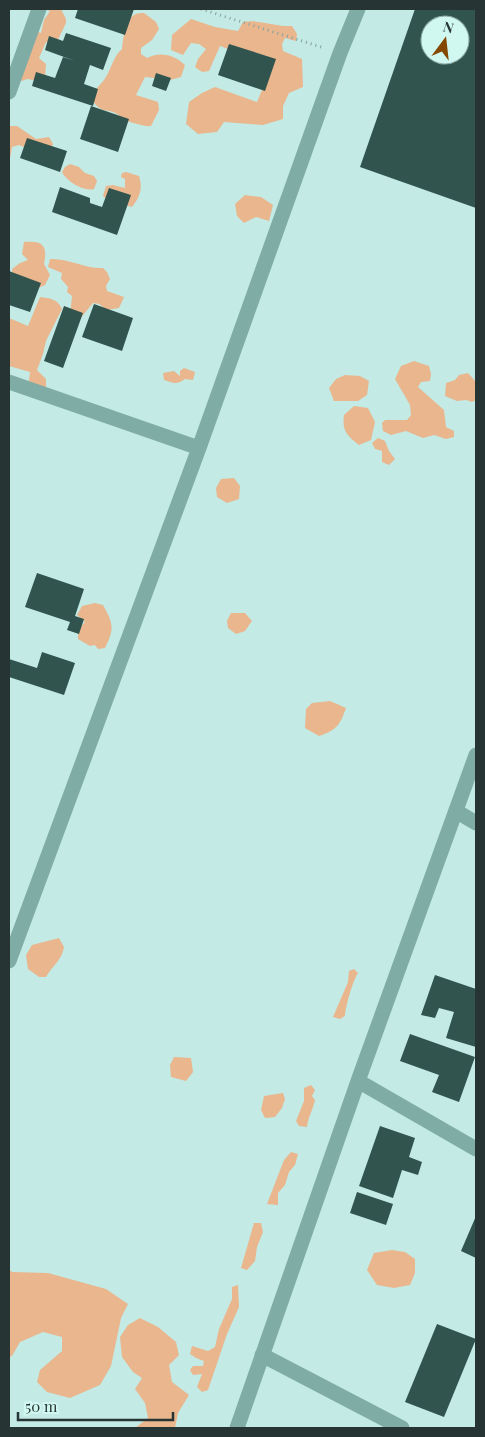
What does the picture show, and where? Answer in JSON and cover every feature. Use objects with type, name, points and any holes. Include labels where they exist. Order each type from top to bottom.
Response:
[{"type":"street","points":[[9,92],[39,9]]},
{"type":"street","points":[[9,961],[199,448],[340,53],[358,9]]},
{"type":"street","points":[[9,382],[199,448]]},
{"type":"street","points":[[237,1428],[358,1080],[476,755]]},
{"type":"street","points":[[456,811],[476,823]]},
{"type":"street","points":[[358,1080],[476,1150]]},
{"type":"street","points":[[262,1355],[402,1428]]},
{"type":"path","points":[[201,9],[340,53]]},
{"type":"shaded area","points":[[45,9],[61,9],[66,23],[57,42],[55,44],[46,42],[39,58],[46,64],[45,77],[41,81],[27,79],[22,81],[17,78],[35,31],[41,33],[44,20],[50,11]]},
{"type":"shaded area","points":[[144,13],[156,22],[159,29],[152,40],[141,48],[141,54],[147,58],[167,55],[185,65],[181,77],[170,80],[145,77],[136,95],[158,102],[159,110],[151,126],[125,120],[114,112],[99,108],[93,101],[96,91],[122,49],[125,30],[129,20],[136,14]]},
{"type":"shaded area","points":[[191,19],[215,27],[238,31],[243,22],[249,21],[292,26],[297,34],[296,41],[285,38],[282,44],[283,51],[302,59],[303,87],[289,93],[283,106],[283,119],[263,125],[224,122],[217,132],[198,134],[186,124],[189,102],[215,87],[257,102],[272,66],[220,46],[209,71],[202,72],[195,67],[198,59],[206,49],[199,44],[191,43],[183,55],[171,50],[172,35]]},
{"type":"shaded area","points":[[9,126],[17,126],[36,139],[49,137],[53,144],[50,151],[29,149],[19,145],[12,147],[9,164]]},
{"type":"shaded area","points":[[70,164],[94,176],[97,181],[94,189],[85,189],[67,179],[62,172]]},
{"type":"shaded area","points":[[126,172],[139,176],[141,185],[137,200],[132,207],[108,200],[103,196],[106,186],[113,185],[125,188],[125,179],[121,177],[122,173]]},
{"type":"shaded area","points":[[245,195],[261,197],[273,205],[269,221],[256,217],[244,223],[237,216],[235,204]]},
{"type":"shaded area","points":[[24,242],[39,243],[44,248],[44,264],[50,275],[45,285],[36,289],[13,278],[12,269],[28,260],[22,254]]},
{"type":"shaded area","points":[[50,259],[103,268],[110,279],[106,286],[107,291],[124,297],[119,308],[107,310],[99,304],[93,303],[79,320],[70,316],[72,296],[67,292],[68,287],[61,279],[62,273],[48,267]]},
{"type":"shaded area","points":[[40,297],[56,301],[62,309],[46,341],[37,370],[46,379],[46,387],[28,387],[30,372],[9,366],[9,318],[28,326]]},
{"type":"shaded area","points":[[414,361],[429,366],[430,381],[421,382],[418,387],[444,410],[446,427],[454,431],[454,437],[446,439],[434,435],[423,438],[406,431],[391,435],[383,431],[382,423],[385,420],[407,420],[411,415],[410,405],[395,379],[401,366]]},
{"type":"shaded area","points":[[184,368],[195,372],[193,380],[185,379],[175,383],[164,380],[163,373],[174,371],[180,376],[180,371]]},
{"type":"shaded area","points":[[468,373],[476,382],[476,400],[472,402],[466,400],[457,401],[445,396],[446,383],[455,380],[459,375]]},
{"type":"shaded area","points":[[345,375],[360,376],[369,381],[367,395],[358,401],[334,401],[329,388],[336,379]]},
{"type":"shaded area","points":[[354,406],[368,408],[375,422],[371,440],[359,445],[348,435],[344,428],[344,415]]},
{"type":"shaded area","points":[[378,438],[385,441],[395,459],[389,465],[382,462],[382,451],[375,449],[372,443]]},
{"type":"shaded area","points":[[234,478],[240,486],[239,499],[227,503],[217,497],[216,488],[221,479]]},
{"type":"shaded area","points":[[95,603],[103,605],[112,626],[105,648],[98,649],[95,645],[90,646],[78,639],[78,630],[85,622],[77,615],[82,606]]},
{"type":"shaded area","points":[[231,613],[245,613],[252,621],[245,631],[236,634],[228,628],[227,621]]},
{"type":"shaded area","points":[[330,701],[346,708],[337,726],[319,736],[305,728],[306,709],[312,703]]},
{"type":"shaded area","points":[[59,938],[64,947],[63,952],[46,977],[39,977],[28,969],[26,955],[32,945]]},
{"type":"shaded area","points":[[354,969],[358,973],[346,1007],[345,1016],[340,1019],[333,1017],[348,982],[349,971]]},
{"type":"shaded area","points":[[174,1057],[191,1058],[193,1072],[186,1081],[171,1077],[170,1065]]},
{"type":"shaded area","points":[[311,1085],[315,1090],[312,1096],[315,1100],[314,1104],[307,1127],[299,1126],[296,1121],[304,1101],[304,1088]]},
{"type":"shaded area","points":[[283,1093],[285,1099],[282,1108],[275,1117],[265,1118],[261,1110],[264,1096]]},
{"type":"shaded area","points":[[291,1152],[298,1154],[285,1185],[278,1193],[278,1205],[267,1204],[284,1160]]},
{"type":"shaded area","points":[[254,1223],[261,1223],[263,1232],[257,1247],[255,1261],[247,1270],[241,1268]]},
{"type":"shaded area","points":[[392,1250],[405,1252],[415,1259],[415,1273],[410,1285],[394,1288],[377,1285],[367,1270],[374,1253]]},
{"type":"shaded area","points":[[9,1269],[12,1272],[48,1273],[106,1289],[128,1304],[121,1318],[111,1366],[100,1385],[70,1398],[47,1392],[37,1382],[40,1370],[62,1351],[62,1337],[43,1332],[20,1342],[12,1356],[9,1357]]},
{"type":"shaded area","points":[[238,1285],[239,1307],[227,1334],[208,1390],[202,1392],[197,1387],[202,1374],[193,1375],[190,1370],[193,1366],[203,1366],[204,1361],[190,1354],[192,1346],[208,1351],[215,1347],[219,1329],[232,1299],[232,1287]]},
{"type":"shaded area","points":[[140,1318],[158,1327],[176,1342],[179,1355],[169,1365],[172,1382],[189,1395],[178,1413],[175,1428],[135,1428],[148,1418],[145,1403],[135,1389],[142,1378],[133,1372],[122,1357],[120,1337],[128,1325]]},
{"type":"building","points":[[78,9],[134,9],[125,35],[75,18]]},
{"type":"building","points":[[415,9],[476,9],[476,208],[360,167]]},
{"type":"building","points":[[66,33],[111,48],[103,70],[90,65],[84,84],[98,89],[93,106],[32,86],[36,72],[55,78],[63,57],[75,61],[45,50],[49,36],[63,41]]},
{"type":"building","points":[[229,44],[276,59],[265,91],[218,75]]},
{"type":"building","points":[[156,73],[171,78],[166,91],[152,86]]},
{"type":"building","points":[[91,106],[129,119],[118,152],[80,139]]},
{"type":"building","points":[[27,138],[67,151],[60,172],[20,158]]},
{"type":"building","points":[[60,187],[90,198],[90,203],[102,207],[109,188],[131,195],[117,235],[52,212]]},
{"type":"building","points":[[9,271],[41,283],[30,312],[9,305]]},
{"type":"building","points":[[94,304],[133,318],[122,351],[82,337]]},
{"type":"building","points":[[64,306],[83,313],[63,368],[44,361]]},
{"type":"building","points":[[37,573],[84,589],[75,616],[84,619],[79,634],[67,630],[70,622],[25,607]]},
{"type":"building","points":[[42,652],[75,663],[64,695],[9,677],[9,659],[37,668]]},
{"type":"building","points":[[435,975],[476,989],[476,1047],[446,1038],[454,1012],[439,1008],[435,1018],[421,1015]]},
{"type":"building","points":[[410,1034],[475,1057],[459,1102],[432,1092],[439,1075],[400,1061]]},
{"type":"building","points":[[380,1126],[415,1138],[409,1157],[422,1162],[418,1175],[402,1170],[393,1198],[359,1186]]},
{"type":"building","points":[[357,1192],[393,1204],[386,1225],[350,1213]]},
{"type":"building","points":[[476,1216],[476,1258],[461,1251]]},
{"type":"building","points":[[437,1324],[476,1339],[444,1417],[405,1402]]}]
